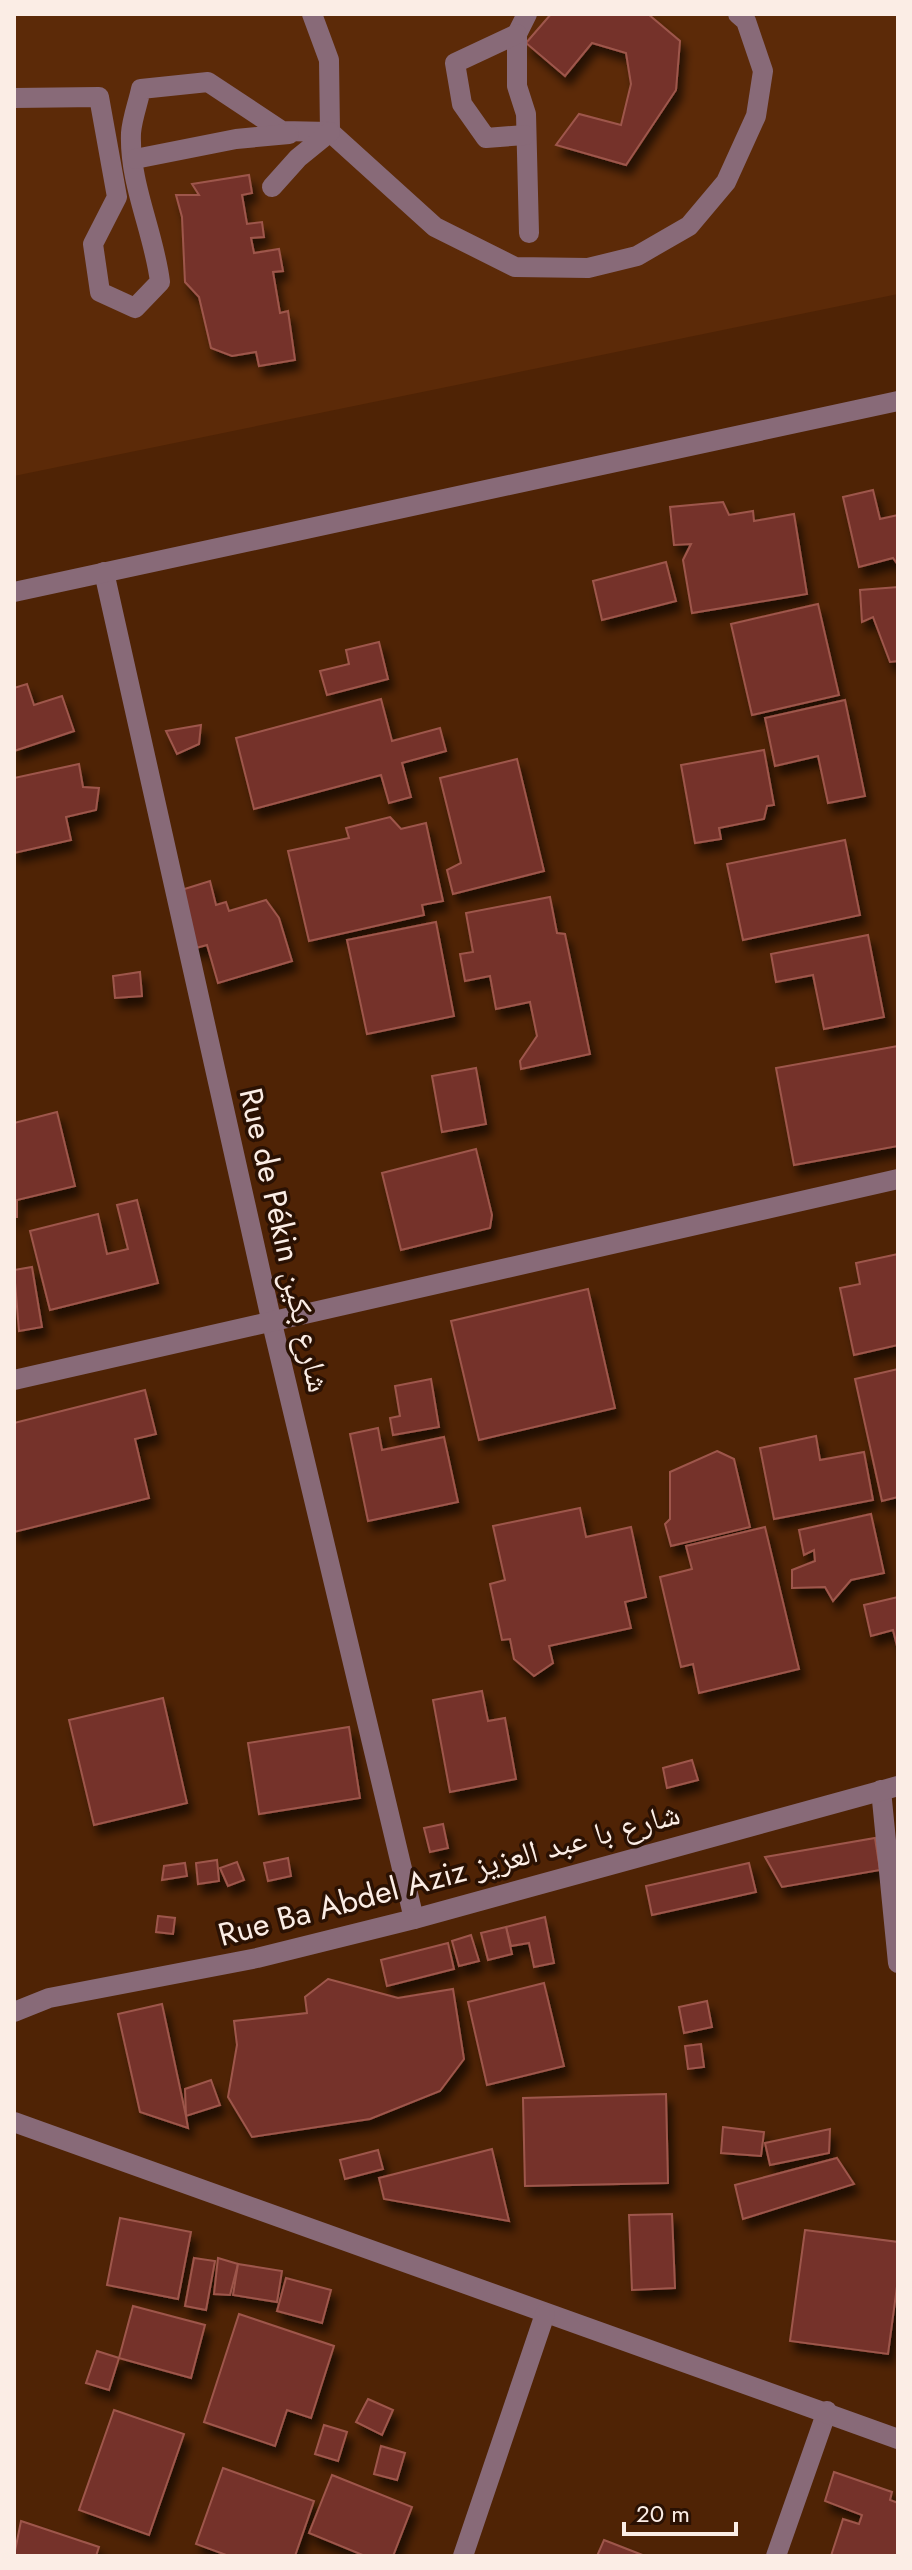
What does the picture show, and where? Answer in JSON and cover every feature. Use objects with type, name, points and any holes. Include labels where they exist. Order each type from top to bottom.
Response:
[{"type":"street","points":[[272,187],[322,132],[329,60],[312,14]]},
{"type":"street","points":[[527,14],[517,34],[517,86],[526,114],[529,233]]},
{"type":"street","points":[[14,98],[99,97],[117,197],[93,244],[100,292],[135,308],[160,282],[156,248],[141,207],[131,134],[141,89],[208,82],[282,131],[322,132],[435,227],[515,267],[588,268],[637,256],[689,226],[726,182],[756,116],[763,71],[746,21],[738,14]]},
{"type":"street","points":[[517,34],[455,63],[462,104],[486,138],[525,135]]},
{"type":"street","points":[[135,159],[236,139],[322,132]]},
{"type":"street","points":[[14,592],[898,401]]},
{"type":"street","name":"Rue de Pékin شارع بكين","points":[[104,572],[271,1319],[414,1919]]},
{"type":"street","points":[[14,1380],[271,1319],[898,1179]]},
{"type":"street","points":[[889,1788],[898,1963]]},
{"type":"street","name":"Rue Ba Abdel Aziz شارع با عبد العزيز","points":[[14,2012],[49,1998],[257,1958],[414,1919],[889,1788]]},
{"type":"street","points":[[14,2122],[898,2439]]},
{"type":"street","points":[[463,2556],[545,2314]]},
{"type":"street","points":[[776,2556],[827,2411]]},
{"type":"shaded area","points":[[14,14],[898,14],[898,294],[14,476]]},
{"type":"building","points":[[551,14],[648,14],[680,41],[676,90],[626,165],[556,145],[579,114],[621,125],[631,84],[626,53],[592,43],[565,76],[526,43]]},
{"type":"building","points":[[249,175],[252,193],[242,195],[247,224],[262,222],[264,237],[251,238],[254,253],[279,249],[283,271],[273,272],[280,313],[288,311],[295,360],[259,366],[256,352],[232,356],[211,348],[199,297],[185,282],[182,217],[176,195],[199,195],[192,184]]},
{"type":"building","points":[[873,490],[880,519],[898,515],[898,565],[893,558],[859,567],[843,497]]},
{"type":"building","points":[[723,502],[729,515],[753,511],[754,521],[794,514],[807,594],[692,613],[683,560],[691,544],[674,545],[670,507]]},
{"type":"building","points":[[666,562],[676,601],[602,620],[593,581]]},
{"type":"building","points":[[898,587],[898,661],[890,662],[873,617],[862,622],[860,590]]},
{"type":"building","points":[[818,604],[839,695],[752,715],[731,624]]},
{"type":"building","points":[[379,642],[388,679],[327,695],[320,671],[349,664],[346,650]]},
{"type":"building","points":[[27,684],[34,705],[62,696],[74,731],[14,751],[14,688]]},
{"type":"building","points":[[381,699],[392,741],[440,728],[446,751],[402,763],[411,797],[389,803],[381,775],[254,809],[236,738]]},
{"type":"building","points":[[845,700],[865,796],[828,803],[818,756],[775,766],[765,718]]},
{"type":"building","points":[[201,725],[199,744],[177,754],[166,731]]},
{"type":"building","points":[[764,750],[774,805],[767,806],[764,819],[719,828],[721,839],[695,843],[681,765]]},
{"type":"building","points":[[517,759],[544,871],[453,894],[447,870],[461,863],[440,778]]},
{"type":"building","points":[[79,764],[83,787],[99,788],[96,810],[66,817],[71,840],[14,853],[14,778]]},
{"type":"building","points":[[390,817],[401,829],[426,823],[443,901],[422,905],[424,915],[309,941],[288,851],[349,838],[346,828]]},
{"type":"building","points":[[845,840],[860,915],[743,940],[727,864]]},
{"type":"building","points":[[210,881],[216,905],[226,902],[229,911],[266,900],[279,918],[292,961],[218,983],[207,945],[192,949],[175,892]]},
{"type":"building","points":[[550,897],[557,933],[565,934],[590,1054],[521,1069],[520,1061],[537,1036],[530,1002],[496,1009],[490,976],[465,981],[460,954],[473,952],[466,913]]},
{"type":"building","points":[[436,922],[454,1016],[367,1034],[347,940]]},
{"type":"building","points":[[868,935],[884,1017],[824,1029],[813,975],[776,982],[771,954]]},
{"type":"building","points":[[140,972],[142,996],[115,998],[113,976]]},
{"type":"building","points":[[898,1046],[898,1146],[794,1165],[776,1068]]},
{"type":"building","points":[[476,1068],[486,1124],[442,1132],[432,1076]]},
{"type":"building","points":[[57,1112],[75,1186],[17,1200],[17,1217],[14,1217],[14,1123]]},
{"type":"building","points":[[476,1149],[492,1215],[490,1228],[401,1250],[382,1173]]},
{"type":"building","points":[[137,1200],[158,1283],[50,1310],[30,1231],[98,1214],[107,1254],[128,1249],[117,1205]]},
{"type":"building","points":[[898,1254],[898,1345],[854,1355],[840,1288],[860,1284],[856,1263]]},
{"type":"building","points":[[32,1267],[42,1327],[19,1331],[14,1270]]},
{"type":"building","points":[[588,1289],[615,1408],[479,1440],[451,1321]]},
{"type":"building","points":[[898,1369],[898,1497],[882,1501],[855,1379]]},
{"type":"building","points":[[431,1379],[439,1427],[393,1435],[390,1418],[400,1416],[395,1386]]},
{"type":"building","points":[[145,1390],[156,1434],[135,1439],[149,1498],[14,1532],[14,1423]]},
{"type":"building","points":[[378,1428],[382,1450],[444,1437],[458,1502],[368,1521],[350,1434]]},
{"type":"building","points":[[816,1436],[820,1460],[864,1452],[873,1500],[774,1519],[760,1448]]},
{"type":"building","points":[[717,1451],[734,1459],[750,1527],[671,1546],[665,1524],[670,1519],[670,1472]]},
{"type":"building","points":[[580,1508],[586,1537],[631,1527],[646,1597],[625,1602],[631,1628],[549,1646],[553,1663],[534,1676],[514,1659],[510,1639],[502,1640],[490,1584],[505,1580],[493,1526]]},
{"type":"building","points":[[871,1514],[884,1573],[851,1580],[833,1601],[825,1587],[792,1588],[792,1570],[815,1561],[814,1550],[804,1555],[799,1530]]},
{"type":"building","points":[[765,1527],[799,1669],[699,1693],[693,1664],[681,1667],[660,1577],[692,1569],[686,1546]]},
{"type":"building","points":[[898,1597],[898,1650],[893,1630],[871,1636],[864,1605]]},
{"type":"building","points":[[482,1691],[488,1721],[505,1718],[516,1779],[450,1792],[433,1700]]},
{"type":"building","points":[[163,1698],[187,1803],[94,1825],[69,1720]]},
{"type":"building","points":[[349,1727],[360,1798],[259,1814],[248,1743]]},
{"type":"building","points":[[692,1760],[698,1780],[667,1788],[663,1768]]},
{"type":"building","points":[[443,1824],[448,1848],[430,1852],[424,1828]]},
{"type":"building","points":[[875,1838],[880,1870],[782,1887],[765,1857]]},
{"type":"building","points":[[288,1858],[291,1876],[268,1881],[264,1863]]},
{"type":"building","points":[[217,1860],[219,1881],[198,1884],[196,1863]]},
{"type":"building","points":[[237,1862],[244,1880],[228,1886],[220,1868]]},
{"type":"building","points":[[185,1863],[187,1876],[162,1880],[164,1866]]},
{"type":"building","points":[[749,1863],[756,1892],[652,1915],[646,1886]]},
{"type":"building","points":[[158,1916],[175,1918],[173,1934],[156,1932]]},
{"type":"building","points":[[545,1917],[554,1963],[534,1967],[529,1943],[511,1946],[506,1927]]},
{"type":"building","points":[[506,1927],[512,1954],[488,1960],[481,1933]]},
{"type":"building","points":[[471,1935],[479,1961],[459,1966],[452,1941]]},
{"type":"building","points":[[448,1943],[454,1969],[387,1986],[381,1960]]},
{"type":"building","points":[[328,1979],[398,1998],[453,1989],[464,2059],[440,2091],[370,2119],[252,2137],[228,2097],[237,2045],[234,2021],[307,2013],[305,1997]]},
{"type":"building","points":[[544,1983],[564,2066],[487,2085],[468,2002]]},
{"type":"building","points":[[707,2001],[712,2027],[684,2033],[679,2007]]},
{"type":"building","points":[[162,2004],[188,2128],[140,2112],[118,2014]]},
{"type":"building","points":[[701,2044],[704,2067],[688,2069],[685,2046]]},
{"type":"building","points":[[211,2080],[220,2105],[186,2116],[185,2089]]},
{"type":"building","points":[[666,2094],[668,2183],[525,2186],[523,2098]]},
{"type":"building","points":[[723,2127],[764,2132],[761,2156],[721,2153]]},
{"type":"building","points":[[830,2129],[829,2153],[770,2165],[765,2143]]},
{"type":"building","points":[[492,2149],[509,2221],[384,2199],[379,2178]]},
{"type":"building","points":[[378,2150],[383,2169],[345,2179],[340,2160]]},
{"type":"building","points":[[837,2158],[854,2184],[743,2219],[735,2185]]},
{"type":"building","points":[[672,2214],[675,2288],[632,2290],[629,2215]]},
{"type":"building","points":[[120,2218],[191,2232],[178,2299],[107,2285]]},
{"type":"building","points":[[805,2230],[898,2242],[898,2279],[888,2354],[790,2341]]},
{"type":"building","points":[[194,2258],[215,2261],[206,2310],[185,2306]]},
{"type":"building","points":[[218,2258],[238,2264],[230,2295],[214,2294]]},
{"type":"building","points":[[238,2264],[282,2271],[277,2302],[233,2295]]},
{"type":"building","points":[[286,2278],[331,2290],[322,2323],[277,2311]]},
{"type":"building","points":[[133,2306],[205,2325],[191,2378],[119,2358]]},
{"type":"building","points":[[239,2314],[334,2346],[311,2418],[287,2410],[275,2446],[204,2422]]},
{"type":"building","points":[[97,2351],[119,2358],[109,2390],[86,2383]]},
{"type":"building","points":[[368,2399],[393,2410],[382,2435],[356,2422]]},
{"type":"building","points":[[114,2410],[184,2434],[149,2535],[79,2510]]},
{"type":"building","points":[[324,2425],[347,2432],[338,2461],[315,2454]]},
{"type":"building","points":[[381,2446],[405,2453],[397,2480],[374,2474]]},
{"type":"building","points":[[223,2468],[314,2501],[295,2556],[229,2556],[196,2544]]},
{"type":"building","points":[[834,2472],[892,2492],[890,2500],[898,2503],[898,2556],[831,2556],[843,2519],[859,2524],[862,2515],[825,2501]]},
{"type":"building","points":[[332,2475],[412,2507],[393,2556],[365,2556],[309,2533]]},
{"type":"building","points":[[21,2521],[99,2547],[96,2556],[14,2556]]},
{"type":"building","points":[[604,2540],[645,2556],[597,2556]]}]
